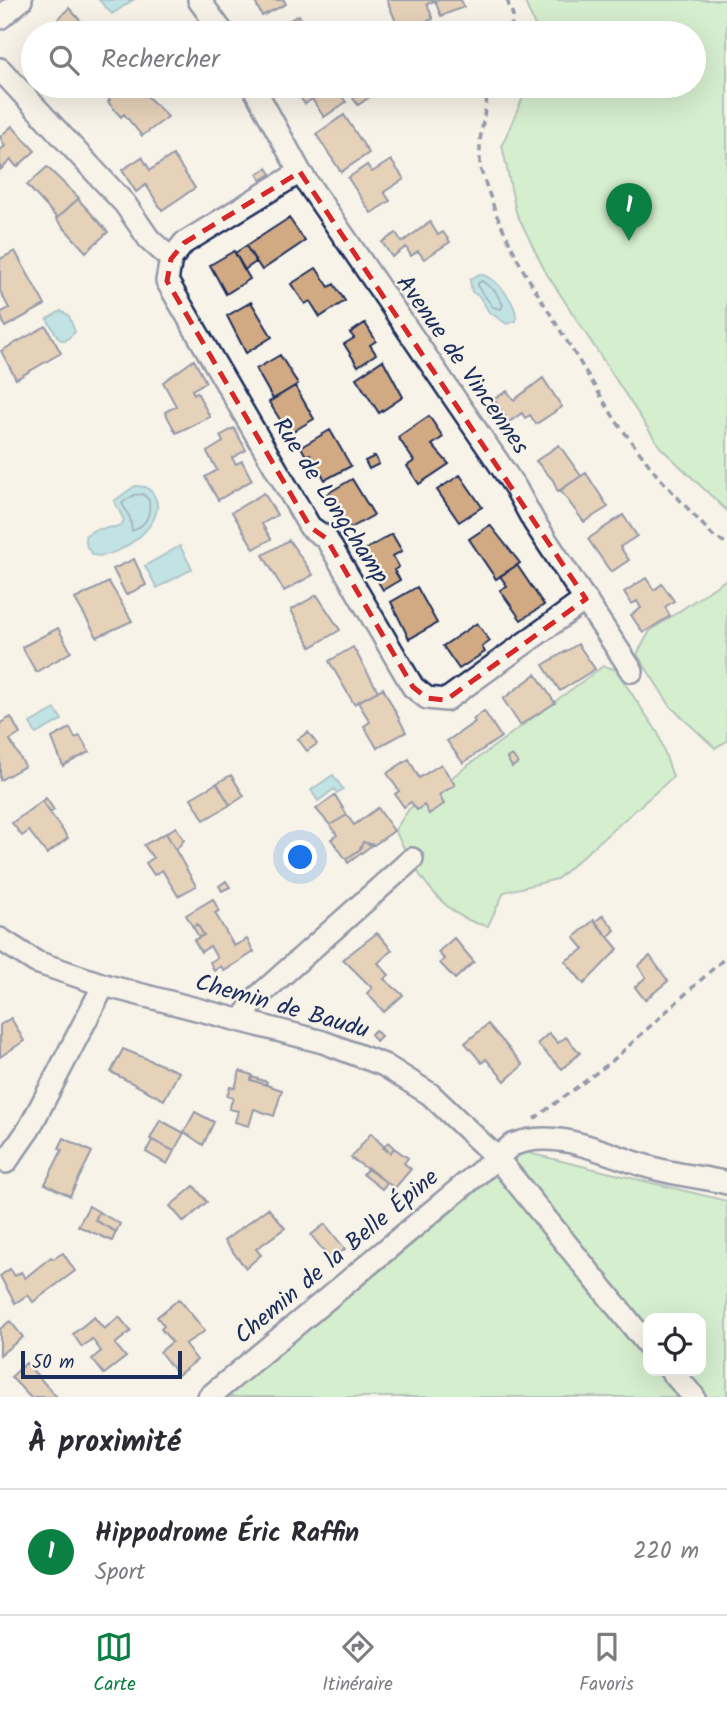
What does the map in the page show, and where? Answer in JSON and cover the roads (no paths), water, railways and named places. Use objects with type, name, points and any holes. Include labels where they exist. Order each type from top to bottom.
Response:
[{"type":"street","points":[[0,18],[21,0]]},
{"type":"street","points":[[199,0],[214,21]]},
{"type":"street","points":[[0,69],[21,92]]},
{"type":"street","points":[[27,98],[125,204],[149,239],[171,259],[184,243],[300,172]]},
{"type":"street","name":"Avenue de Vincennes","points":[[260,98],[300,172],[508,477],[632,671]]},
{"type":"street","name":"Rue de Longchamp","points":[[171,259],[167,281],[310,527],[326,538],[413,687],[428,698],[446,700],[586,600]]},
{"type":"street","points":[[244,1020],[252,1002],[412,859]]},
{"type":"street","name":"Chemin de Baudu","points":[[2,945],[36,962],[104,985],[323,1042],[384,1065],[429,1094],[497,1158],[643,1339]]},
{"type":"street","points":[[6,1162],[29,1129],[104,985]]},
{"type":"street","name":"Chemin de la Belle Épine","points":[[209,1397],[520,1141],[531,1138],[557,1138],[654,1169],[727,1184]]},
{"type":"street","points":[[675,1376],[694,1397]]},
{"type":"water","points":[[99,0],[133,0],[112,14]]},
{"type":"water","points":[[479,274],[493,280],[505,292],[514,307],[516,321],[507,324],[489,312],[480,297],[472,292],[470,280]]},
{"type":"water","points":[[61,311],[69,316],[75,332],[65,341],[59,339],[47,319]]},
{"type":"water","points":[[135,486],[146,487],[155,498],[157,510],[152,522],[130,544],[104,555],[93,555],[87,547],[85,536],[94,530],[121,526],[124,520],[114,501]]},
{"type":"water","points":[[180,546],[192,569],[157,588],[145,566]]},
{"type":"water","points":[[55,709],[62,720],[36,734],[30,723]]},
{"type":"water","points":[[333,775],[343,789],[337,793],[334,789],[318,801],[311,790]]},
{"type":"place","name":"Hippodrome Éric Raffin","points":[[629,241]]}]
